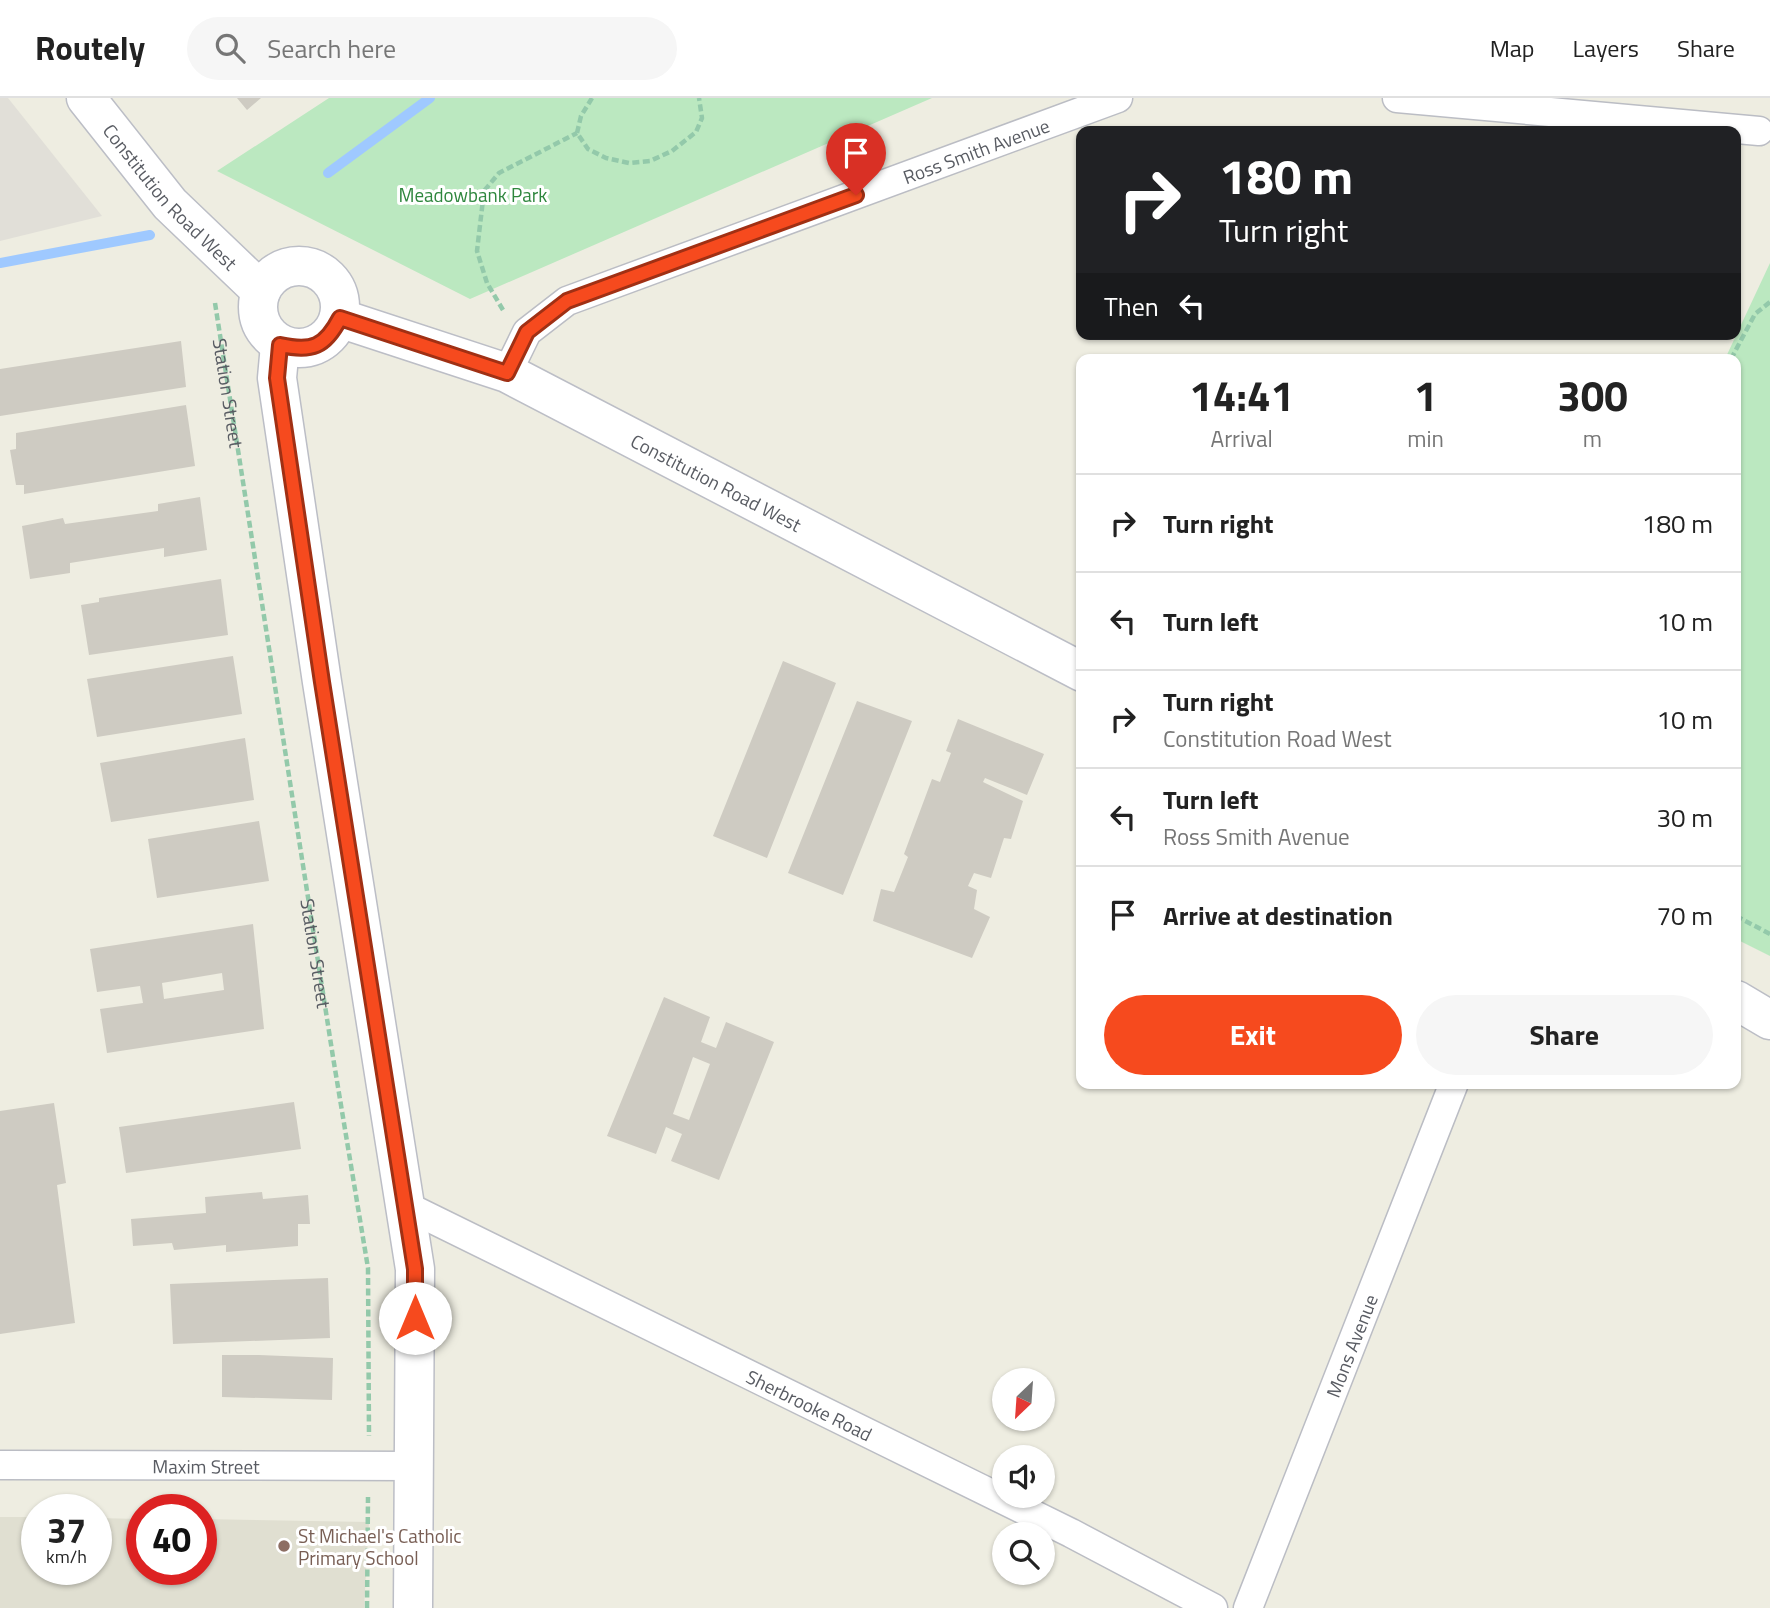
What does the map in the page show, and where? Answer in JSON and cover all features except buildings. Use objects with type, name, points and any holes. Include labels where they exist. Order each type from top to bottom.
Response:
[{"type":"main road","name":"Constitution Road West","points":[[86,98],[170,204],[261,291]]},
{"type":"main road","points":[[297,266],[312,268],[326,276],[335,288],[340,303],[340,318],[331,334],[316,345],[298,349],[280,345],[268,335],[260,321],[258,306],[261,291],[269,278],[282,270],[297,266]]},
{"type":"main road","name":"Constitution Road West","points":[[340,318],[507,373],[1076,669]]},
{"type":"main road","points":[[280,345],[277,378],[324,696],[415,1269],[413,1608]]},
{"type":"main road","points":[[1741,1003],[1770,1020]]},
{"type":"street","name":"Ross Smith Avenue","points":[[507,373],[527,332],[567,301],[1118,98]]},
{"type":"street","points":[[1397,98],[1704,126]]},
{"type":"street","points":[[1741,129],[1759,131]]},
{"type":"street","name":"Mons Avenue","points":[[1248,1608],[1452,1089]]},
{"type":"street","name":"Sherbrooke Road","points":[[404,1205],[1058,1527],[1213,1608]]},
{"type":"street","name":"Maxim Street","points":[[0,1465],[414,1466]]},
{"type":"path","points":[[592,98],[581,116],[577,134],[588,149],[606,158],[629,163],[650,161],[672,151],[696,132],[702,118],[699,98]]},
{"type":"path","points":[[527,332],[501,308],[487,283],[477,251],[484,191],[499,173],[577,134]]},
{"type":"path","points":[[1734,354],[1755,314],[1770,302]]},
{"type":"path","name":"Station Street","points":[[215,303],[368,1268],[367,1608]]},
{"type":"path","points":[[1741,919],[1770,934]]},
{"type":"shaded area","points":[[0,98],[8,98],[102,216],[0,241]]},
{"type":"shaded area","name":"St Michael's Catholic Primary School","points":[[0,1517],[21,1517],[21,1585],[112,1585],[112,1518],[126,1519],[126,1585],[217,1585],[217,1519],[369,1522],[364,1608],[0,1608]]},
{"type":"green space","name":"Meadowbank Park","points":[[329,98],[932,98],[470,299],[217,171]]},
{"type":"green space","points":[[1770,263],[1770,956],[1741,942],[1741,354],[1727,354],[1734,340],[1741,340],[1741,325]]},
{"type":"waterway","points":[[328,173],[430,98]]},
{"type":"waterway","points":[[0,263],[150,235]]},
{"type":"place","name":"St Michael's Catholic Primary School","points":[[284,1546]]},
{"type":"route","points":[[415,1318],[415,1269],[277,378],[280,345],[298,349],[316,345],[331,334],[340,318],[507,373],[527,332],[567,301],[856,195]]}]
